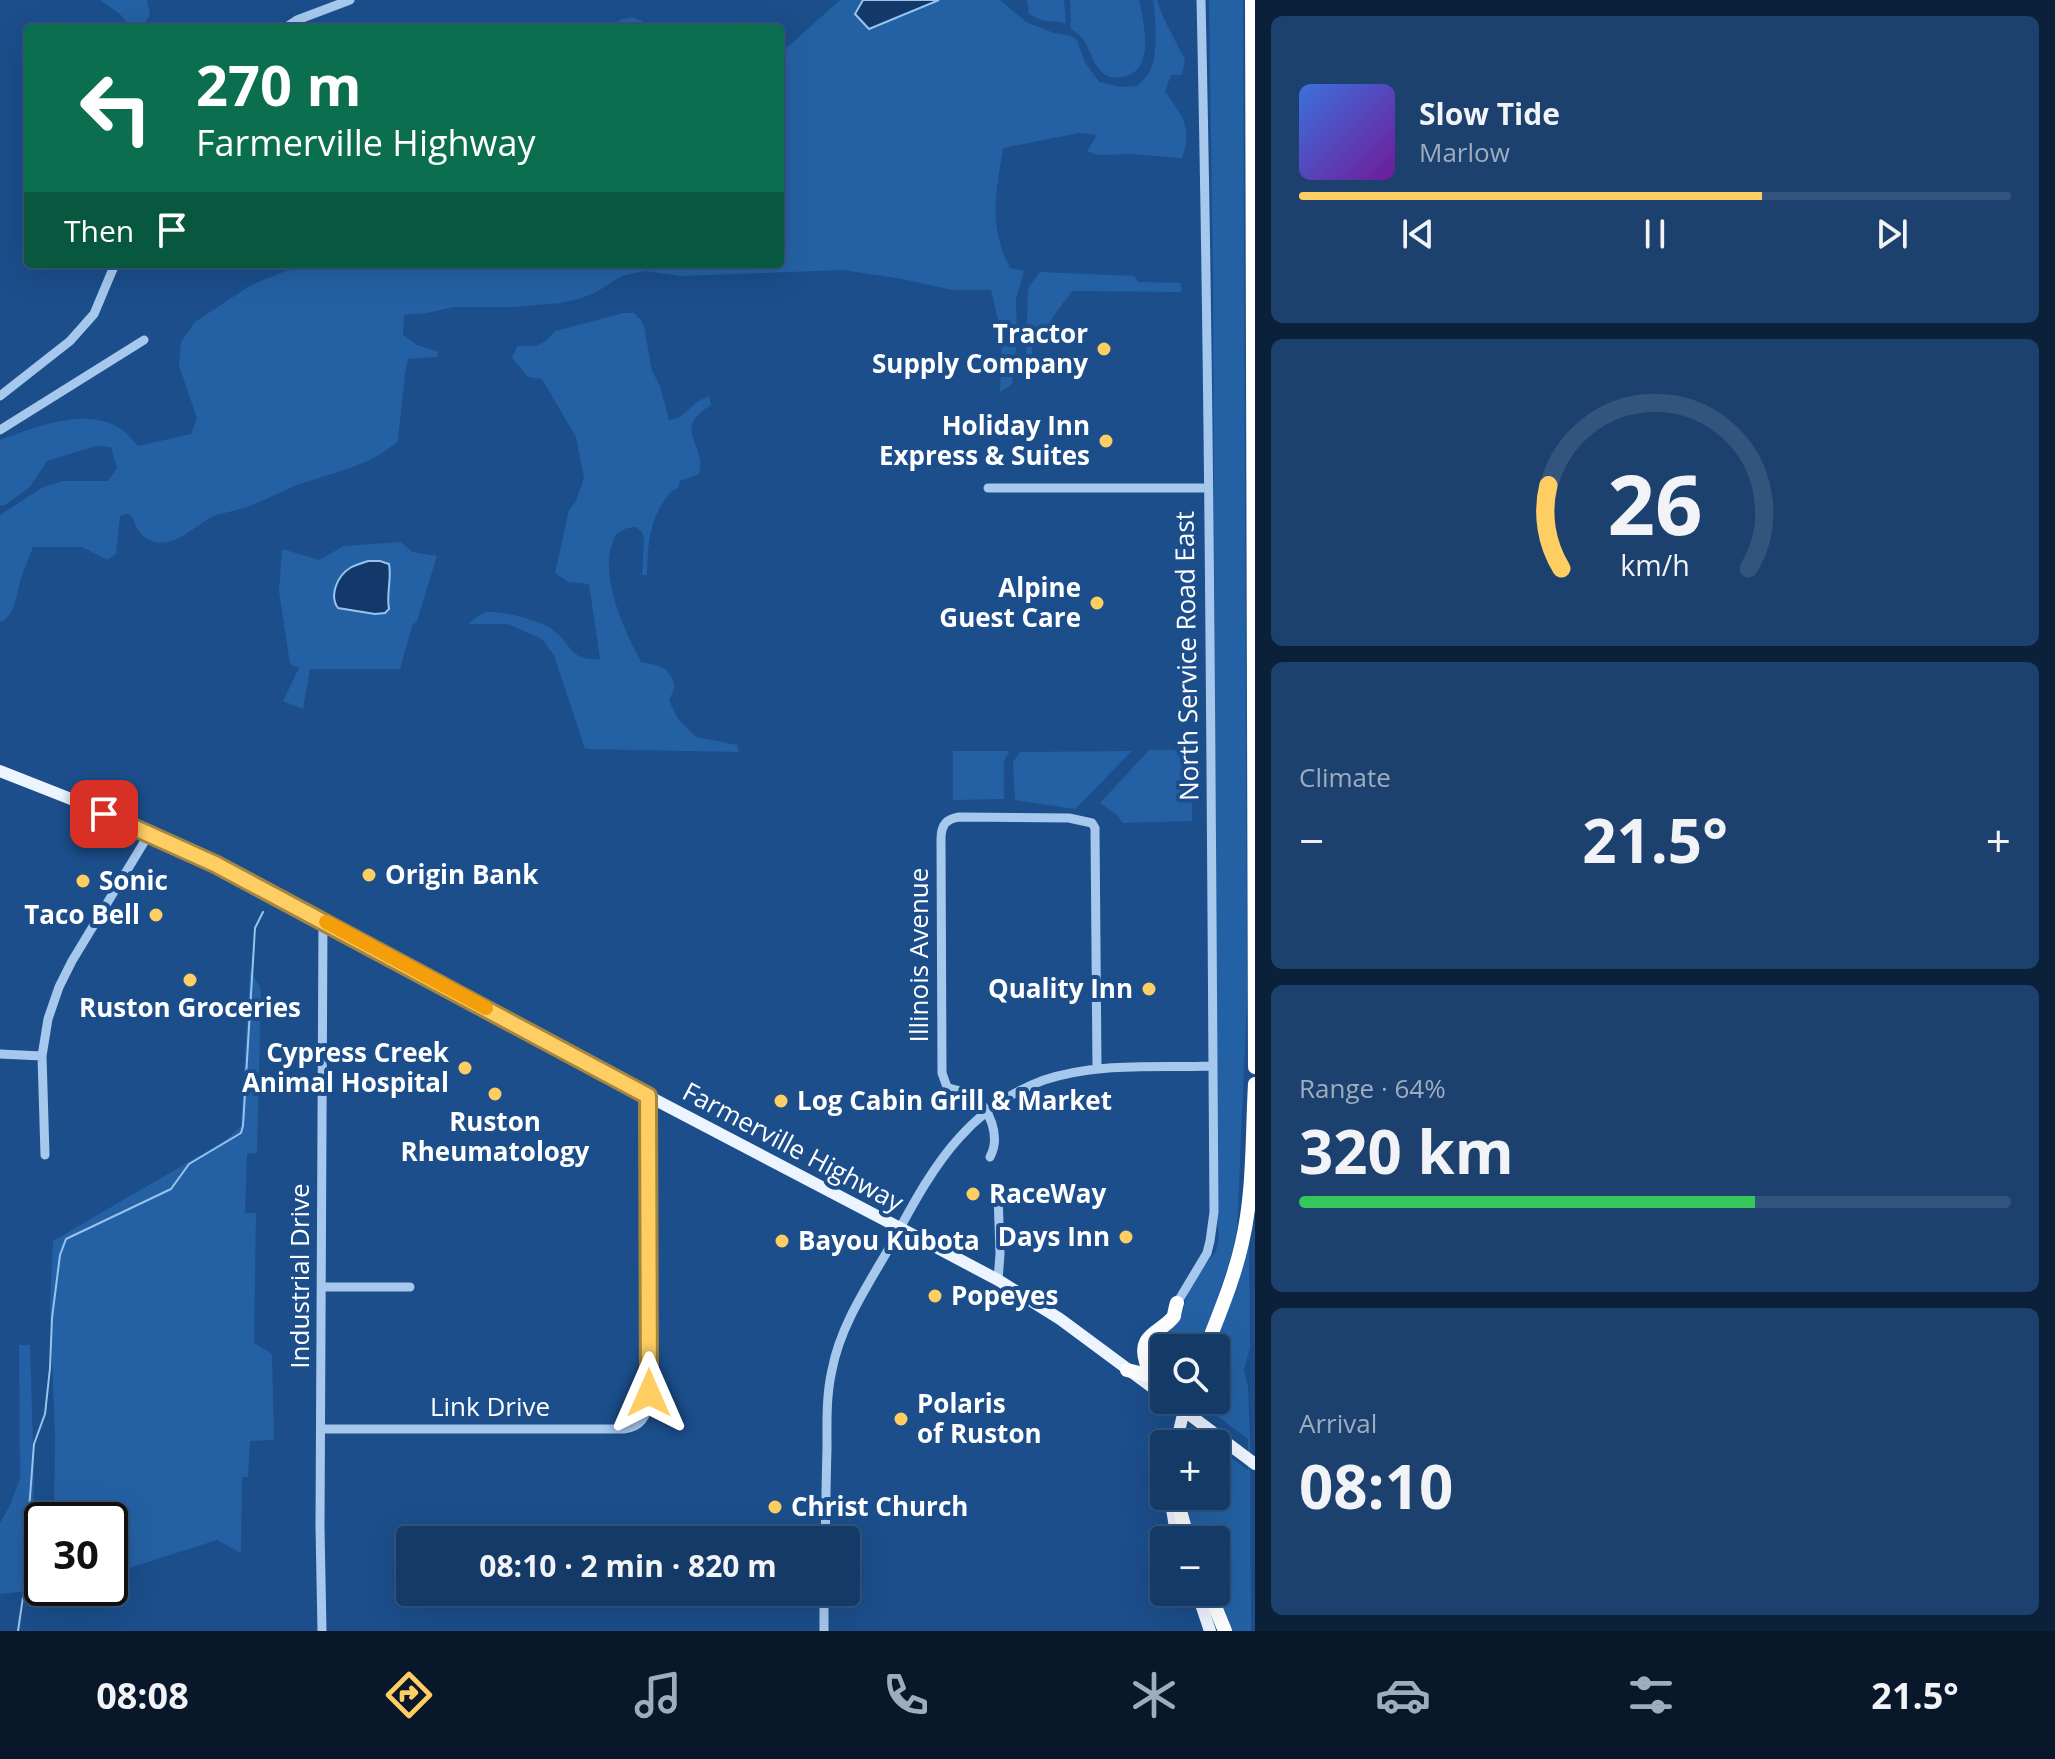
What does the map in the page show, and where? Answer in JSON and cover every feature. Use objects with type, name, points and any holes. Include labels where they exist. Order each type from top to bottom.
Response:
[{"type":"highway","points":[[1252,0],[1255,1067]]},
{"type":"highway","points":[[1211,1334],[1236,1267],[1245,1231],[1255,1084]]},
{"type":"highway","points":[[1153,1334],[1174,1315],[1177,1303]]},
{"type":"highway","points":[[1150,1338],[1144,1349],[1150,1370]]},
{"type":"highway","points":[[1127,1370],[1150,1375]]},
{"type":"highway","points":[[1215,1606],[1225,1631]]},
{"type":"main road","name":"Farmerville Highway","points":[[0,771],[71,799],[215,864],[998,1280],[1060,1319],[1150,1386]]},
{"type":"main road","points":[[1196,1414],[1255,1464]]},
{"type":"main road","points":[[1202,1606],[1210,1631]]},
{"type":"street","points":[[291,24],[350,0]]},
{"type":"street","name":"North Service Road East","points":[[1177,1303],[1207,1253],[1213,1226],[1213,877],[1209,778],[1201,0]]},
{"type":"street","points":[[0,396],[70,341],[94,314],[113,268]]},
{"type":"street","points":[[0,430],[144,340]]},
{"type":"street","points":[[988,488],[1208,488]]},
{"type":"street","name":"Illinois Avenue","points":[[986,1112],[969,1094],[944,1085],[941,1060],[941,839],[943,825],[950,819],[1069,818],[1086,820],[1095,828],[1097,1069]]},
{"type":"street","points":[[45,1155],[42,1056],[48,1019],[72,961],[149,834]]},
{"type":"street","name":"Industrial Drive","points":[[322,1631],[323,921]]},
{"type":"street","points":[[0,1054],[42,1056]]},
{"type":"street","points":[[825,1526],[827,1412],[838,1346],[900,1228],[942,1160],[961,1136],[986,1112],[1009,1097],[1032,1085],[1066,1074],[1097,1069],[1212,1066]]},
{"type":"street","name":"Link Drive","points":[[321,1429],[628,1428],[639,1424],[649,1407],[648,1096]]},
{"type":"street","points":[[986,1112],[994,1125],[995,1144],[990,1157]]},
{"type":"street","points":[[998,1193],[998,1280]]},
{"type":"street","points":[[322,1287],[410,1287]]},
{"type":"street","points":[[824,1606],[824,1631]]},
{"type":"shaded area","points":[[100,0],[147,0],[150,15],[144,24],[128,24],[120,14]]},
{"type":"shaded area","points":[[840,0],[863,0],[855,14],[869,29],[939,0],[1000,0],[1026,22],[1077,40],[1085,62],[1099,82],[1122,87],[1137,86],[1153,64],[1153,0],[1157,0],[1185,60],[1182,75],[1171,75],[1165,91],[1184,122],[1185,147],[1182,158],[1098,155],[1087,151],[1097,135],[1079,133],[1003,148],[996,223],[1010,268],[1024,271],[1016,299],[1017,339],[1012,384],[1000,392],[1002,337],[991,290],[952,290],[843,270],[681,276],[645,271],[622,276],[596,292],[561,303],[453,307],[404,315],[403,335],[417,345],[438,352],[437,357],[408,359],[398,441],[387,450],[350,468],[216,515],[180,538],[164,543],[146,538],[132,516],[120,516],[116,554],[107,560],[82,547],[33,547],[13,608],[7,618],[0,621],[0,515],[43,487],[63,481],[108,481],[117,468],[111,447],[96,446],[47,461],[30,487],[0,506],[0,440],[46,424],[80,419],[111,424],[125,432],[138,446],[191,434],[197,418],[179,366],[181,342],[195,322],[251,285],[302,268],[784,268],[784,50]]},
{"type":"shaded area","points":[[863,0],[939,0],[869,29],[855,14]]},
{"type":"shaded area","points":[[1027,0],[1064,0],[1066,23],[1041,20],[1029,14]]},
{"type":"shaded area","points":[[1070,0],[1139,0],[1145,45],[1144,57],[1133,73],[1113,77],[1099,69],[1078,33],[1071,29]]},
{"type":"shaded area","points":[[1209,0],[1243,0],[1247,999],[1237,1231],[1206,1334],[1156,1334],[1182,1313],[1189,1289],[1216,1252],[1219,1236]]},
{"type":"shaded area","points":[[632,17],[645,24],[611,24]]},
{"type":"shaded area","points":[[1040,272],[1134,276],[1138,282],[1181,283],[1181,292],[1072,291],[1052,318],[1047,336],[1032,346],[1032,365],[1026,365],[1028,288]]},
{"type":"shaded area","points":[[634,313],[644,326],[652,371],[660,386],[669,420],[681,416],[709,396],[711,405],[693,422],[699,474],[680,481],[678,488],[659,510],[650,536],[647,575],[642,575],[642,532],[636,527],[616,534],[610,550],[609,566],[613,594],[641,662],[662,668],[672,679],[675,686],[669,701],[678,719],[696,737],[737,745],[739,752],[585,749],[554,655],[542,639],[508,624],[468,624],[490,612],[517,616],[550,628],[576,654],[600,659],[589,584],[568,582],[555,573],[569,510],[576,501],[584,478],[576,437],[542,379],[528,377],[512,358],[517,346],[536,346],[555,331]]},
{"type":"shaded area","points":[[401,542],[412,552],[437,556],[400,669],[310,669],[303,709],[283,701],[299,668],[290,664],[279,591],[282,549],[319,560],[344,546]],"holes":[[[389,564],[389,609],[375,614],[338,608]]]},
{"type":"shaded area","points":[[368,561],[389,564],[389,609],[385,613],[375,614],[338,608],[334,592],[338,581],[350,568]]},
{"type":"shaded area","points":[[1149,750],[1173,750],[1192,757],[1192,821],[1123,823],[1100,803]]},
{"type":"shaded area","points":[[953,751],[1009,751],[1004,761],[1004,799],[953,800]]},
{"type":"shaded area","points":[[1132,751],[1075,809],[1015,800],[1013,762],[1020,752]]},
{"type":"shaded area","points":[[250,969],[261,989],[257,1153],[247,1154],[245,1213],[256,1213],[254,1343],[272,1354],[274,1440],[250,1441],[248,1477],[242,1477],[241,1553],[217,1540],[128,1568],[128,1502],[54,1502],[50,1305],[53,1241],[226,1140],[241,1126]]},
{"type":"shaded area","points":[[1249,1242],[1250,1348],[1244,1370],[1248,1387],[1250,1439],[1251,1631],[1230,1631],[1221,1606],[1230,1606],[1230,1526],[1188,1526],[1184,1510],[1230,1510],[1230,1457],[1248,1470],[1248,1439],[1215,1414],[1230,1414],[1230,1334],[1215,1334]]},
{"type":"shaded area","points":[[19,1345],[30,1345],[34,1481],[33,1502],[24,1502],[24,1592],[0,1594],[0,1523],[20,1479]]},
{"type":"waterway","points":[[18,1631],[28,1563],[34,1444],[45,1414],[60,1255],[66,1239],[171,1189],[189,1164],[241,1133],[255,928],[263,912]]},
{"type":"slow traffic","points":[[326,922],[486,1008]]},
{"type":"place","name":"Tractor Supply Company","points":[[1104,349]]},
{"type":"place","name":"Holiday Inn Express & Suites","points":[[1106,441]]},
{"type":"place","name":"Alpine Guest Care","points":[[1097,603]]},
{"type":"place","name":"Origin Bank","points":[[369,875]]},
{"type":"place","name":"Sonic","points":[[83,881]]},
{"type":"place","name":"Taco Bell","points":[[156,915]]},
{"type":"place","name":"Ruston Groceries","points":[[190,980]]},
{"type":"place","name":"Quality Inn","points":[[1149,989]]},
{"type":"place","name":"Cypress Creek Animal Hospital","points":[[465,1068]]},
{"type":"place","name":"Ruston Rheumatology","points":[[495,1094]]},
{"type":"place","name":"Log Cabin Grill & Market","points":[[781,1101]]},
{"type":"place","name":"RaceWay","points":[[973,1194]]},
{"type":"place","name":"Days Inn","points":[[1126,1237]]},
{"type":"place","name":"Bayou Kubota","points":[[782,1241]]},
{"type":"place","name":"Popeyes","points":[[935,1296]]},
{"type":"place","name":"Polaris of Ruston","points":[[901,1419]]},
{"type":"place","name":"Christ Church","points":[[775,1507]]},
{"type":"route","points":[[104,814],[215,864],[648,1096],[649,1393]]}]
